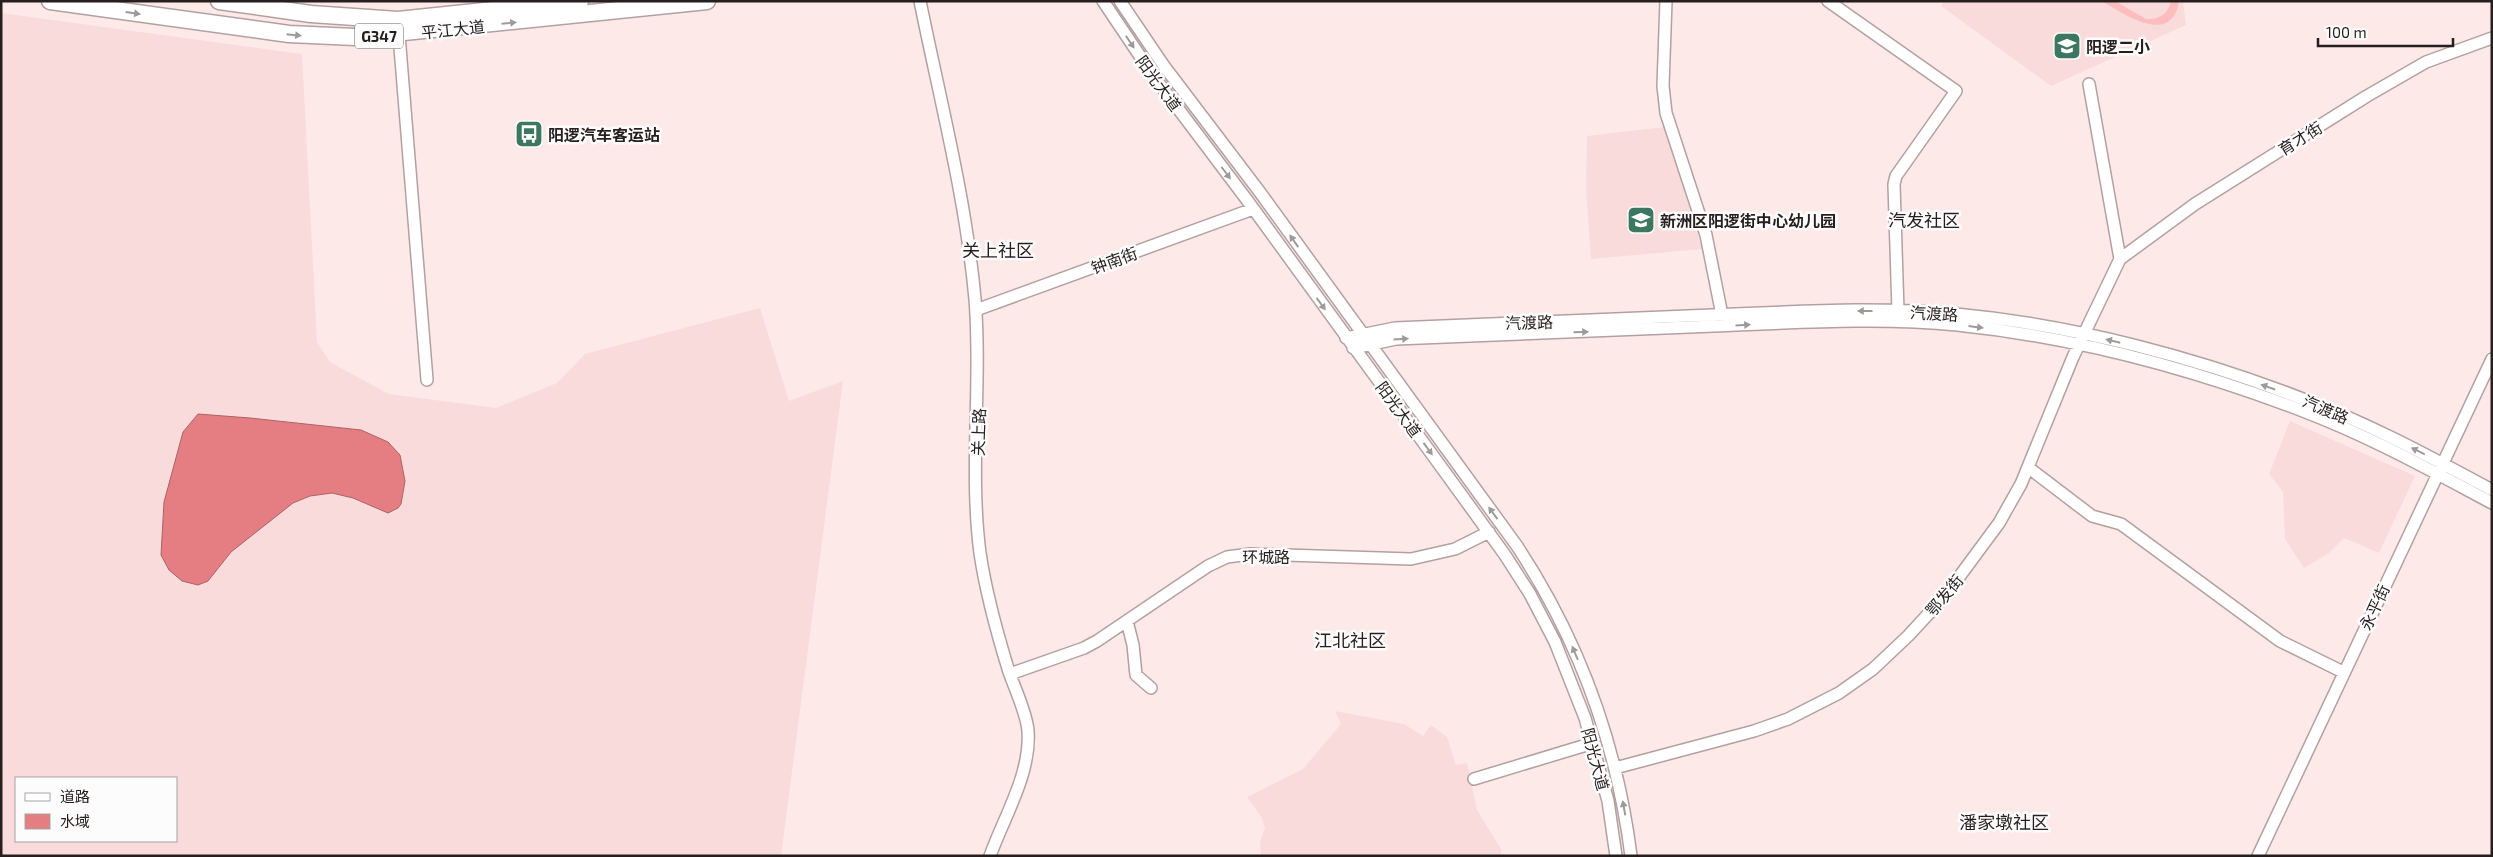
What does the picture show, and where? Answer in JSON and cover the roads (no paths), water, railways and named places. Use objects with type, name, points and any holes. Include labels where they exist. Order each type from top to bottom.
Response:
[{"type":"highway","name":"平江大道","points":[[50,1],[289,34],[333,38],[399,35],[708,1]]},
{"type":"highway","name":"平江大道","points":[[219,1],[311,14],[398,20],[580,1]]},
{"type":"street","name":"关上路","points":[[920,1],[955,171],[969,253],[976,310],[978,400],[976,483],[980,552],[994,622],[1028,730],[1027,745],[1019,782],[990,856]]},
{"type":"street","points":[[1091,1],[1112,15]]},
{"type":"street","name":"阳光大道","points":[[1103,1],[1152,74],[1253,209],[1518,574],[1543,618],[1576,692],[1593,743],[1608,801],[1616,856]]},
{"type":"street","points":[[1666,1],[1664,86],[1666,113],[1708,243],[1722,315]]},
{"type":"street","points":[[1828,1],[1956,91],[1896,176],[1894,184],[1898,311]]},
{"type":"street","name":"阳光大道","points":[[1122,3],[1164,66],[1259,191],[1369,345],[1517,546],[1543,586],[1568,636],[1590,687],[1615,768],[1631,856]]},
{"type":"street","points":[[399,35],[427,380]]},
{"type":"street","name":"育才街","points":[[2120,259],[2195,204],[2367,96],[2426,62],[2492,38]]},
{"type":"street","points":[[2089,84],[2120,259]]},
{"type":"street","name":"钟南街","points":[[976,310],[1253,209]]},
{"type":"street","name":"鄂发街","points":[[1615,768],[1772,726],[1821,704],[1856,682],[1908,636],[1962,575],[2000,523],[2028,468],[2081,340],[2120,259]]},
{"type":"street","name":"汽渡路","points":[[1346,338],[1395,328],[1790,311],[1898,311],[1984,317],[2081,340],[2304,411],[2376,443],[2492,490]]},
{"type":"street","name":"汽渡路","points":[[1353,348],[1406,339],[1848,322],[1954,325],[2081,340]]},
{"type":"street","name":"永平街","points":[[2258,856],[2439,468],[2492,359]]},
{"type":"street","points":[[2028,468],[2092,516],[2121,524],[2280,641],[2343,672]]},
{"type":"street","name":"汽渡路","points":[[2439,468],[2492,503]]},
{"type":"street","name":"环城路","points":[[1010,674],[1084,648],[1208,566],[1227,557],[1250,554],[1411,558],[1455,549],[1489,532]]},
{"type":"street","points":[[1127,621],[1133,645],[1136,675],[1151,688]]},
{"type":"street","points":[[1474,779],[1593,743]]},
{"type":"water","points":[[198,414],[361,430],[388,442],[400,455],[405,481],[401,504],[398,508],[388,513],[353,498],[332,493],[310,496],[293,503],[231,552],[208,581],[198,585],[182,581],[169,570],[161,555],[164,502],[183,432]]},
{"type":"place","name":"阳逻二小","points":[[2067,46]]},
{"type":"place","name":"阳逻汽车客运站","points":[[529,134]]},
{"type":"place","name":"新洲区阳逻街中心幼儿园","points":[[1641,220]]},
{"type":"district","name":"汽发社区","points":[[1924,220]]},
{"type":"district","name":"关上社区","points":[[998,250]]},
{"type":"district","name":"江北社区","points":[[1350,640]]},
{"type":"district","name":"潘家墩社区","points":[[2004,822]]}]
